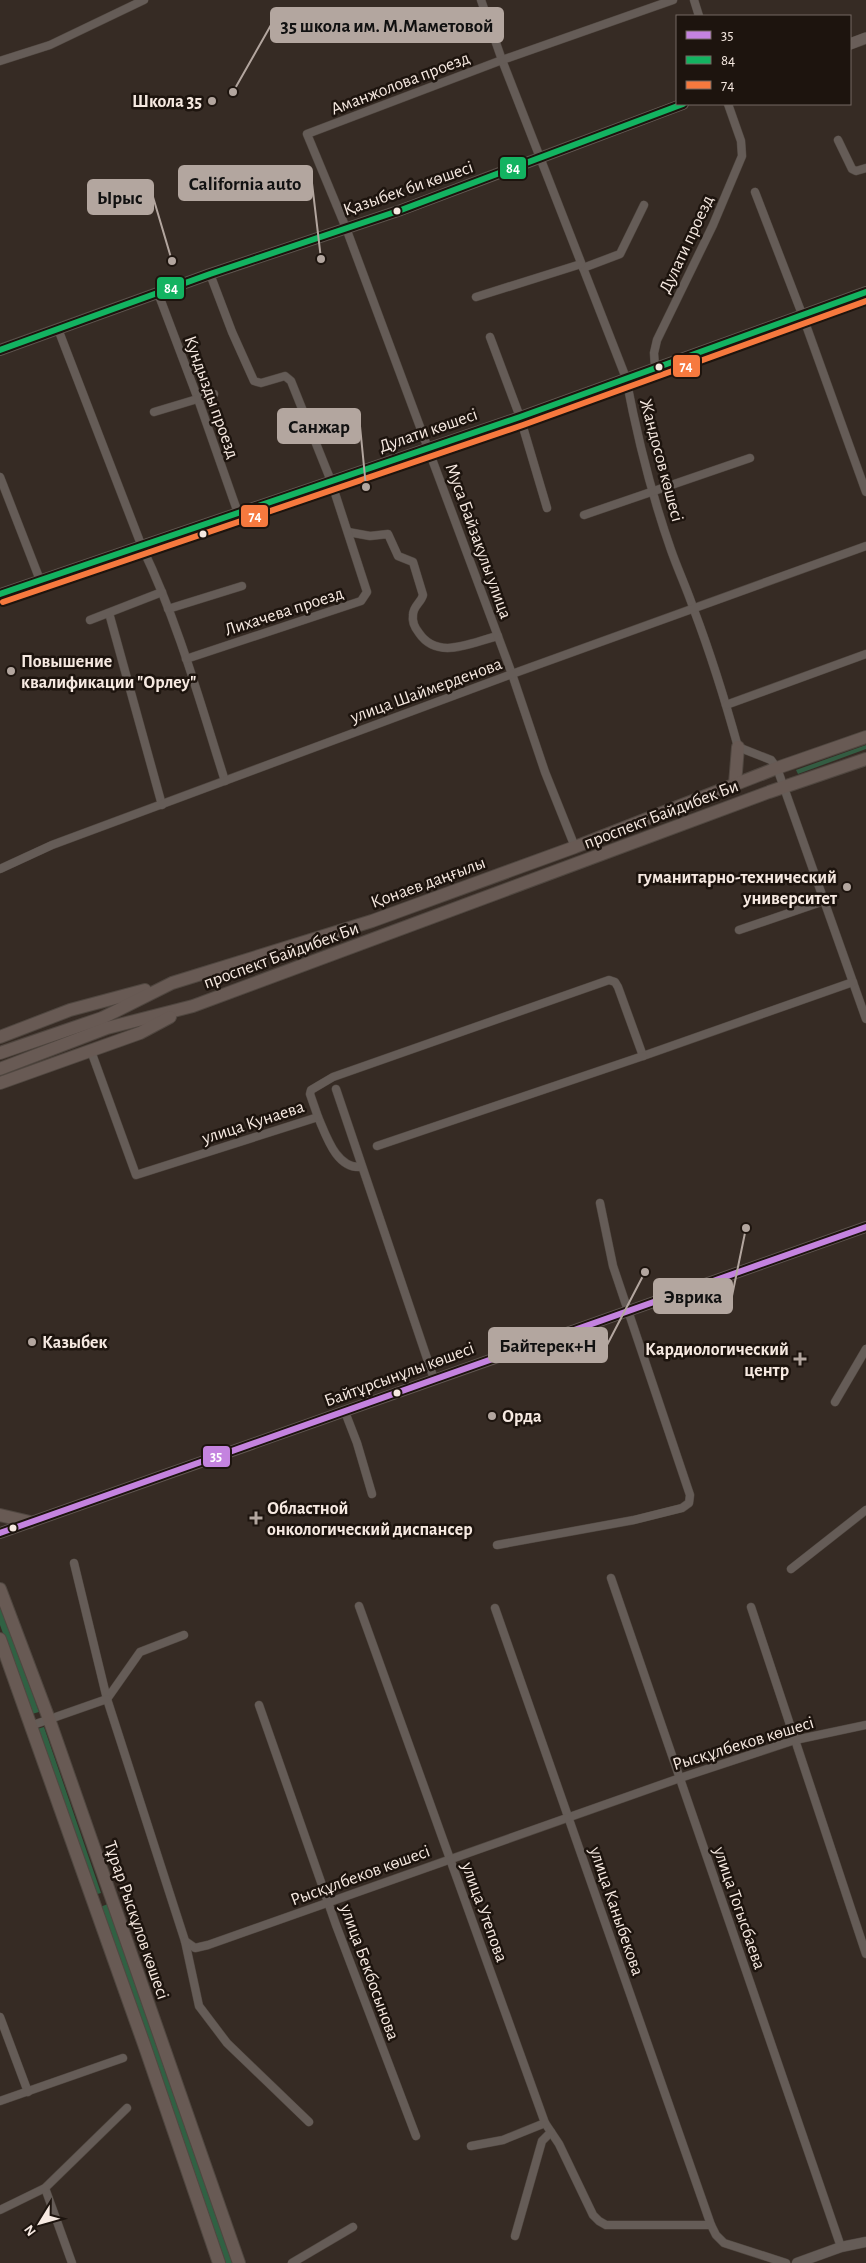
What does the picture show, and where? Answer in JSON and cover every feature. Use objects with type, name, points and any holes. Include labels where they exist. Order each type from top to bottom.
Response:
[{"type":"main road","points":[[851,44],[866,38]]},
{"type":"main road","name":"Қазыбек би көшесі","points":[[0,350],[210,274],[541,159],[681,105]]},
{"type":"main road","name":"Дулати көшесі","points":[[0,594],[520,417],[866,292]]},
{"type":"main road","name":"Қонаев даңғылы","points":[[0,1053],[102,1018],[172,983],[372,921],[575,847],[735,784],[866,737]]},
{"type":"main road","points":[[735,784],[738,747]]},
{"type":"main road","points":[[784,787],[866,759]]},
{"type":"main road","name":"проспект Байдибек Би","points":[[0,1069],[107,1028],[193,1006],[784,787]]},
{"type":"main road","points":[[0,1037],[70,1010],[172,983]]},
{"type":"main road","points":[[0,1083],[140,1032],[193,1006]]},
{"type":"main road","name":"Байтұрсынұлы көшесі","points":[[0,1533],[866,1227]]},
{"type":"main road","points":[[0,1515],[30,1522]]},
{"type":"main road","name":"Тұрар Рыскұлов көшесі","points":[[0,1589],[239,2263]]},
{"type":"main road","name":"Тұрар Рыскұлов көшесі","points":[[0,1639],[219,2263]]},
{"type":"main road","points":[[93,1902],[110,1895]]},
{"type":"street","points":[[0,61],[50,45],[144,0]]},
{"type":"street","name":"Жандосов көшесі","points":[[481,0],[502,60],[626,378],[636,429],[652,492],[671,551],[694,609],[738,747]]},
{"type":"street","name":"Аманжолова проезд","points":[[307,134],[502,60],[673,0]]},
{"type":"street","points":[[694,0],[700,15]]},
{"type":"street","name":"Дулати проезд","points":[[655,367],[654,353],[658,340],[713,225],[740,162],[743,149],[728,105]]},
{"type":"street","name":"Муса Байзакулы улица","points":[[307,134],[346,228],[429,448],[512,674],[545,772],[575,847]]},
{"type":"street","points":[[838,140],[852,170],[856,171],[866,168]]},
{"type":"street","points":[[755,192],[802,314],[866,492]]},
{"type":"street","points":[[476,297],[620,254],[644,205]]},
{"type":"street","name":"Лихачева проезд","points":[[186,659],[361,601],[368,592],[331,481],[291,380],[285,376],[261,383],[254,381],[210,274]]},
{"type":"street","name":"Кундызды проезд","points":[[158,293],[238,513]]},
{"type":"street","points":[[58,329],[142,547],[162,592],[186,659],[225,781]]},
{"type":"street","points":[[490,337],[520,417],[548,508]]},
{"type":"street","points":[[154,412],[214,394]]},
{"type":"street","points":[[584,515],[750,458]]},
{"type":"street","points":[[0,477],[40,580]]},
{"type":"street","points":[[348,532],[370,536],[388,534],[398,556],[413,562],[423,595],[422,600],[414,608],[413,621],[416,629],[427,643],[444,649],[498,636]]},
{"type":"street","name":"улица Шаймерденова","points":[[0,869],[52,846],[225,781],[512,674],[866,546]]},
{"type":"street","points":[[168,609],[242,586]]},
{"type":"street","points":[[90,620],[162,592]]},
{"type":"street","points":[[109,613],[162,805]]},
{"type":"street","points":[[726,705],[866,654]]},
{"type":"street","points":[[738,747],[770,760],[778,768],[866,1019]]},
{"type":"street","points":[[739,930],[824,901]]},
{"type":"street","points":[[318,1117],[311,1090],[333,1077],[609,980],[618,987],[644,1056]]},
{"type":"street","points":[[377,1146],[644,1056],[853,982]]},
{"type":"street","name":"улица Кунаева","points":[[91,1051],[136,1175],[318,1117],[332,1149],[346,1162],[358,1167]]},
{"type":"street","points":[[336,1089],[358,1167],[434,1379]]},
{"type":"street","points":[[497,1544],[634,1520],[682,1508],[689,1503],[690,1495],[613,1266],[600,1203]]},
{"type":"street","points":[[835,1402],[866,1349]]},
{"type":"street","points":[[345,1412],[357,1442],[372,1494]]},
{"type":"street","points":[[792,1568],[866,1510]]},
{"type":"street","points":[[74,1563],[107,1699],[185,1941],[199,2006],[227,2043],[309,2122]]},
{"type":"street","name":"улица Тогысбаева","points":[[610,1578],[841,2247]]},
{"type":"street","name":"улица Утепова","points":[[359,1606],[545,2123],[559,2144],[593,2215],[599,2222],[606,2225],[711,2225]]},
{"type":"street","points":[[750,1607],[866,1954]]},
{"type":"street","name":"улица Каныбекова","points":[[495,1608],[711,2225],[716,2235],[724,2243],[786,2263]]},
{"type":"street","points":[[30,1726],[107,1699],[140,1652],[184,1635]]},
{"type":"street","name":"улица Бекбосынова","points":[[259,1705],[328,1902],[416,2136]]},
{"type":"street","name":"Рысқұлбеков көшесі","points":[[185,1941],[195,1948],[208,1945],[680,1778],[795,1740],[866,1725]]},
{"type":"street","points":[[0,2016],[28,2092]]},
{"type":"street","points":[[0,2102],[124,2058]]},
{"type":"street","points":[[0,2210],[45,2188],[127,2108]]},
{"type":"street","points":[[471,2146],[503,2140],[545,2123]]},
{"type":"street","points":[[515,2236],[542,2141],[551,2132]]},
{"type":"street","points":[[45,2188],[72,2263]]},
{"type":"street","points":[[292,2263],[353,2227]]},
{"type":"street","points":[[796,2263],[841,2247],[866,2242]]},
{"type":"green space","points":[[866,745],[866,749],[798,774],[796,770]]},
{"type":"green space","points":[[0,1602],[39,1712],[32,1714],[0,1625]]},
{"type":"green space","points":[[44,1727],[101,1893],[94,1895],[37,1729]]},
{"type":"green space","points":[[108,1904],[234,2263],[226,2263],[100,1907]]},
{"type":"transit line","name":"84","points":[[0,350],[210,274],[401,210],[680,105]]},
{"type":"transit line","name":"84","points":[[0,594],[520,417],[866,292]]},
{"type":"transit line","name":"74","points":[[3,602],[523,425],[866,301]]},
{"type":"transit line","name":"35","points":[[0,1533],[866,1227]]},
{"type":"place","name":"35 школа им. М.Маметовой","points":[[233,92]]},
{"type":"place","name":"Школа 35","points":[[212,101]]},
{"type":"place","name":"California auto","points":[[321,259]]},
{"type":"place","name":"Ырыс","points":[[172,261]]},
{"type":"place","name":"Санжар","points":[[366,487]]},
{"type":"place","name":"Повышение квалификации \"Орлеу\"","points":[[11,671]]},
{"type":"place","name":"гуманитарно-технический университет","points":[[847,887]]},
{"type":"place","name":"Эврика","points":[[746,1228]]},
{"type":"place","name":"Байтерек+Н","points":[[645,1272]]},
{"type":"place","name":"Казыбек","points":[[32,1342]]},
{"type":"place","name":"Кардиологический центр","points":[[800,1359]]},
{"type":"place","name":"Орда","points":[[492,1416]]},
{"type":"place","name":"Областной онкологический диспансер","points":[[256,1518]]}]
